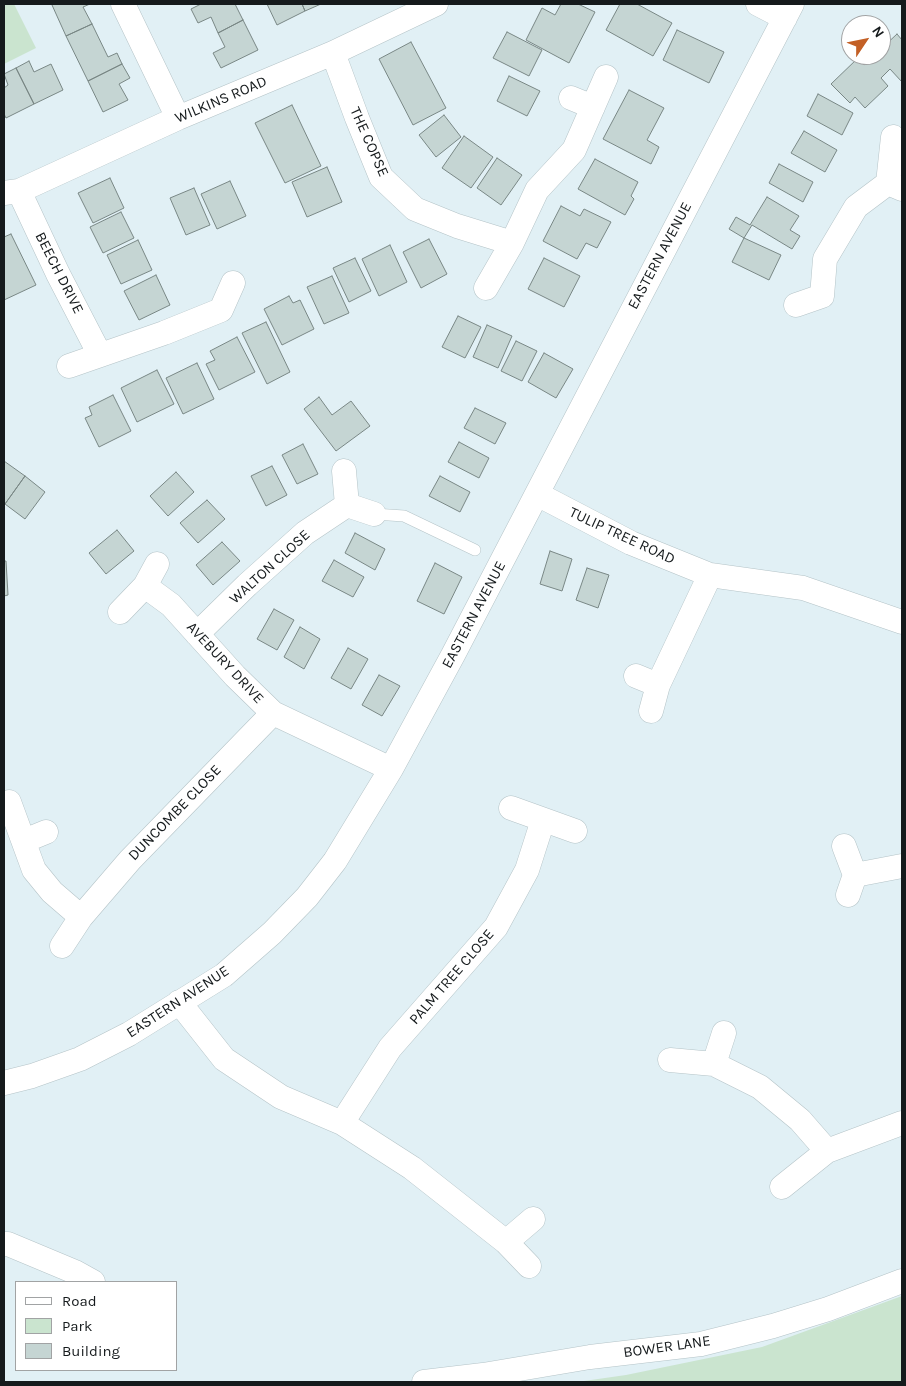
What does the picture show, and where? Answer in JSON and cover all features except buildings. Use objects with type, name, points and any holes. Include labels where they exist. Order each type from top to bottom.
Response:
[{"type":"street","points":[[123,4],[178,118]]},
{"type":"street","name":"WILKINS ROAD","points":[[11,192],[333,52],[436,4]]},
{"type":"street","points":[[758,4],[788,11]]},
{"type":"street","name":"EASTERN AVENUE","points":[[4,1083],[32,1076],[80,1059],[129,1034],[224,974],[272,933],[307,897],[335,861],[391,769],[454,655],[788,11]]},
{"type":"street","name":"THE COPSE","points":[[333,52],[381,178],[415,209],[457,226],[512,243]]},
{"type":"street","points":[[486,288],[512,243],[537,190],[574,150],[606,77]]},
{"type":"street","points":[[571,98],[592,107]]},
{"type":"street","points":[[796,305],[822,296],[824,259],[856,207],[895,186],[893,137]]},
{"type":"street","name":"BEECH DRIVE","points":[[11,192],[58,274],[100,354]]},
{"type":"street","points":[[69,366],[164,333],[221,310],[233,283]]},
{"type":"street","points":[[344,471],[346,506],[374,514]]},
{"type":"street","name":"TULIP TREE ROAD","points":[[537,494],[631,543],[710,575],[803,588],[902,622]]},
{"type":"street","name":"WALTON CLOSE","points":[[197,634],[247,585],[305,533],[346,506]]},
{"type":"street","points":[[120,612],[145,586],[157,564]]},
{"type":"street","points":[[651,711],[658,685],[710,575]]},
{"type":"street","name":"AVEBURY DRIVE","points":[[145,586],[171,605],[235,676],[273,712],[391,769]]},
{"type":"street","points":[[636,676],[658,685]]},
{"type":"street","name":"DUNCOMBE CLOSE","points":[[62,946],[81,917],[130,860],[273,712]]},
{"type":"street","points":[[8,802],[34,870],[52,892],[81,917]]},
{"type":"street","points":[[511,808],[575,831]]},
{"type":"street","name":"PALM TREE CLOSE","points":[[342,1123],[390,1048],[496,927],[526,870],[543,820]]},
{"type":"street","points":[[24,841],[46,832]]},
{"type":"street","points":[[844,846],[851,885],[902,866]]},
{"type":"street","points":[[179,1002],[224,1059],[281,1097],[342,1123],[412,1168],[506,1242],[529,1266]]},
{"type":"street","points":[[714,1064],[724,1033]]},
{"type":"street","points":[[670,1060],[714,1064],[760,1087],[800,1120],[827,1151]]},
{"type":"street","points":[[782,1187],[827,1151],[902,1123]]},
{"type":"street","points":[[506,1242],[533,1219]]},
{"type":"street","points":[[4,1244],[75,1272],[92,1281]]},
{"type":"street","name":"BOWER LANE","points":[[424,1382],[483,1375],[590,1357],[701,1344],[772,1326],[828,1309],[902,1280]]},
{"type":"lane","points":[[374,514],[404,516],[475,550]]},
{"type":"green space","points":[[4,4],[14,4],[36,48],[4,64]]},
{"type":"green space","points":[[902,1296],[902,1382],[577,1382],[626,1375],[762,1347]]}]
